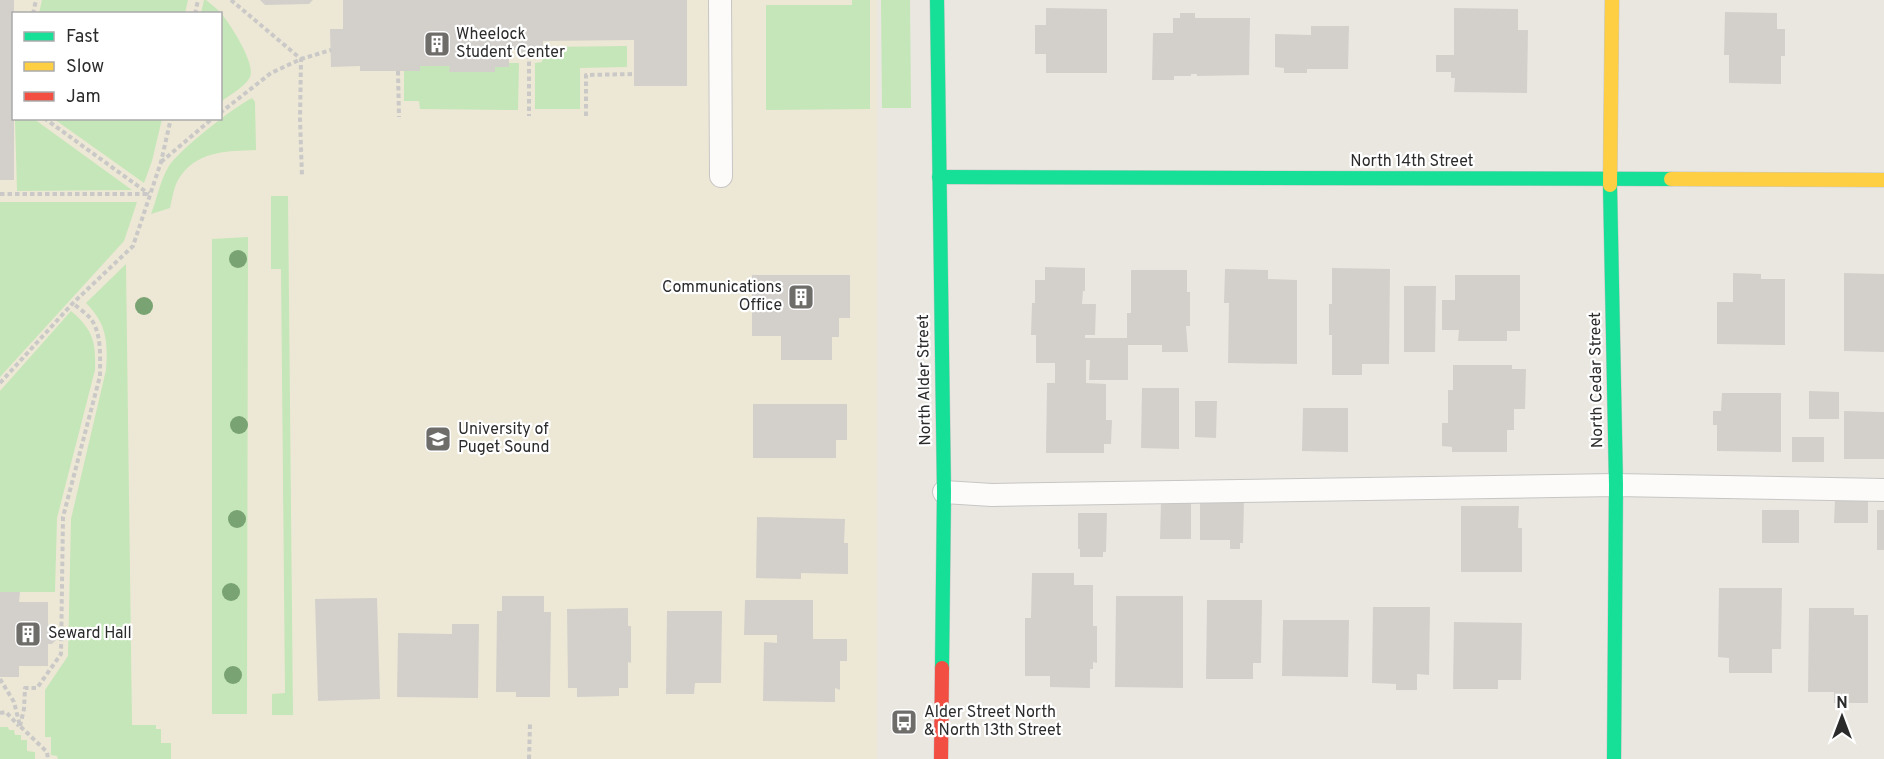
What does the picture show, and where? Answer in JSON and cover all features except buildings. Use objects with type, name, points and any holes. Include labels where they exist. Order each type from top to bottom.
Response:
[{"type":"street","name":"North Alder Street","points":[[937,0],[944,492],[941,759]]},
{"type":"street","name":"North Cedar Street","points":[[1612,0],[1610,180],[1616,485],[1614,759]]},
{"type":"street","name":"North 14th Street","points":[[939,177],[1884,180]]},
{"type":"lane","points":[[720,0],[721,176]]},
{"type":"lane","points":[[944,492],[992,495],[1616,485],[1884,490]]},
{"type":"path","points":[[231,0],[300,59],[302,176]]},
{"type":"path","points":[[222,111],[271,73],[300,59],[331,50]]},
{"type":"path","points":[[529,54],[529,116]]},
{"type":"path","points":[[398,70],[399,117]]},
{"type":"path","points":[[586,116],[586,75],[634,74]]},
{"type":"path","points":[[47,120],[150,195]]},
{"type":"path","points":[[0,383],[73,303],[133,246],[161,162],[171,120]]},
{"type":"path","points":[[161,162],[211,120]]},
{"type":"path","points":[[0,195],[150,195]]},
{"type":"path","points":[[20,726],[25,688],[37,688],[61,654],[63,517],[100,376],[97,335],[91,320],[73,303]]},
{"type":"path","points":[[0,679],[14,702],[20,726]]},
{"type":"path","points":[[0,713],[6,712],[47,752],[48,759]]},
{"type":"path","points":[[529,759],[530,723]]},
{"type":"shaded area","name":"University of Puget Sound","points":[[0,0],[877,0],[877,759],[0,759]]},
{"type":"green space","points":[[42,0],[188,0],[185,12],[39,12]]},
{"type":"green space","points":[[204,0],[206,0],[220,12],[201,12]]},
{"type":"green space","points":[[852,0],[870,0],[870,109],[766,110],[766,5],[852,5]]},
{"type":"green space","points":[[881,0],[910,0],[911,108],[882,108]]},
{"type":"green space","points":[[222,15],[242,46],[250,64],[250,77],[222,101]]},
{"type":"green space","points":[[627,46],[627,67],[580,68],[580,109],[535,109],[535,63],[542,62],[543,47]]},
{"type":"green space","points":[[509,63],[519,63],[518,110],[420,109],[419,101],[404,101],[404,71],[420,66],[450,66],[450,72],[495,72],[495,67],[509,67]]},
{"type":"green space","points":[[252,98],[255,102],[256,150],[212,154],[193,163],[178,180],[170,208],[151,214],[169,166],[184,149]]},
{"type":"green space","points":[[15,120],[35,120],[132,190],[17,191]]},
{"type":"green space","points":[[55,120],[162,120],[144,183]]},
{"type":"green space","points":[[271,196],[288,196],[293,715],[272,715],[272,694],[285,693],[281,269],[271,269]]},
{"type":"green space","points":[[0,202],[137,202],[124,241],[0,377]]},
{"type":"green space","points":[[248,237],[247,714],[212,714],[212,239]]},
{"type":"green space","points":[[126,264],[132,725],[156,725],[156,729],[161,729],[161,743],[171,743],[171,759],[58,759],[57,756],[51,755],[51,737],[45,737],[45,690],[68,656],[71,519],[106,370],[105,334],[98,318],[86,303]]},
{"type":"green space","points":[[71,311],[89,330],[92,337],[95,370],[57,518],[55,592],[0,592],[0,391]]},
{"type":"green space","points":[[0,727],[8,727],[9,730],[14,730],[15,735],[21,735],[21,740],[27,740],[27,751],[35,752],[35,759],[0,759]]},
{"type":"traffic: fast","points":[[937,0],[944,492],[942,668]]},
{"type":"traffic: fast","points":[[939,177],[1671,179]]},
{"type":"traffic: fast","points":[[1610,185],[1616,485],[1614,759]]},
{"type":"traffic: slow","points":[[1610,185],[1612,0]]},
{"type":"traffic: slow","points":[[1671,179],[1884,180]]},
{"type":"traffic: jam","points":[[941,759],[942,668]]},
{"type":"place","name":"Wheelock Student Center","points":[[437,44]]},
{"type":"place","name":"Communications Office","points":[[801,297]]},
{"type":"place","name":"University of Puget Sound","points":[[438,439]]},
{"type":"place","name":"Seward Hall","points":[[28,634]]},
{"type":"place","name":"Alder Street North & North 13th Street","points":[[904,722]]}]
